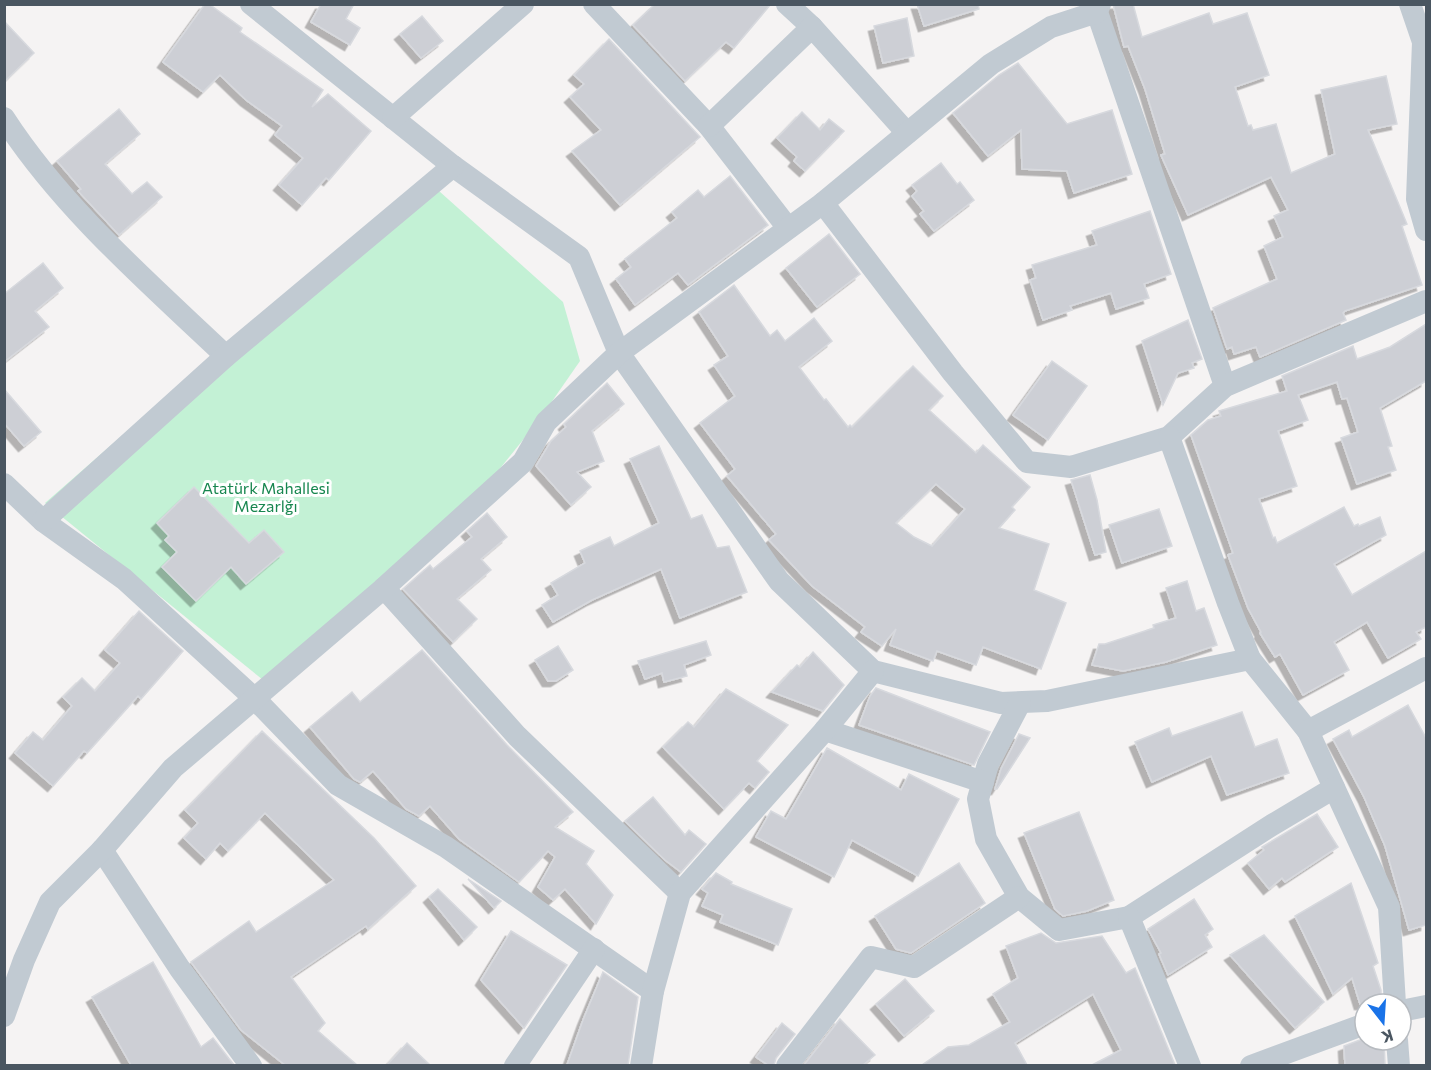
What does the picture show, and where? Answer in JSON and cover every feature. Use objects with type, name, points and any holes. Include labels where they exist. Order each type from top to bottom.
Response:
[{"type":"street","points":[[251,4],[453,166],[579,257],[618,353],[779,581],[873,671],[1001,703],[1020,703],[1047,701],[1250,659]]},
{"type":"street","points":[[393,118],[523,4]]},
{"type":"street","points":[[594,4],[709,126],[788,228]]},
{"type":"street","points":[[787,4],[812,27],[907,133]]},
{"type":"street","points":[[1410,4],[1425,42],[1417,199],[1426,230]]},
{"type":"street","points":[[4,1016],[24,960],[50,902],[102,850],[173,768],[384,588],[523,462],[546,422],[618,353],[823,203],[991,64],[1051,27],[1098,8],[1225,386]]},
{"type":"street","points":[[709,126],[812,27]]},
{"type":"street","points":[[4,118],[24,149],[70,202],[133,268],[226,356]]},
{"type":"street","points":[[43,521],[226,356],[453,166]]},
{"type":"street","points":[[823,203],[953,373],[1027,462],[1071,467],[1168,437],[1225,386],[1426,301]]},
{"type":"street","points":[[1168,437],[1250,659],[1308,731],[1389,908],[1394,992]]},
{"type":"street","points":[[4,484],[43,521],[124,579],[255,699],[338,784],[446,848],[653,991]]},
{"type":"street","points":[[384,588],[517,735],[680,893]]},
{"type":"street","points":[[1308,731],[1426,668]]},
{"type":"street","points":[[641,1065],[653,991],[680,893],[825,730],[873,671]]},
{"type":"street","points":[[1020,703],[988,764],[978,799],[986,839],[1019,897],[1059,930],[1129,917],[1334,788]]},
{"type":"street","points":[[825,730],[983,782]]},
{"type":"street","points":[[102,850],[180,969],[250,1065]]},
{"type":"street","points":[[788,1065],[871,957],[914,967],[1019,897]]},
{"type":"street","points":[[1129,917],[1190,1065]]},
{"type":"street","points":[[515,1065],[594,949]]},
{"type":"street","points":[[1251,1065],[1353,1028]]},
{"type":"green space","name":"Atatürk Mahallesi Mezarlğı","points":[[439,191],[563,302],[580,361],[539,420],[485,487],[268,684],[45,503],[196,371]]},
{"type":"building","points":[[205,4],[209,4],[242,28],[240,32],[323,90],[312,107],[328,94],[371,131],[329,180],[326,178],[302,205],[279,185],[303,158],[275,135],[282,126],[246,100],[220,75],[203,92],[163,62]]},
{"type":"building","points":[[321,4],[354,4],[346,19],[360,28],[350,45],[311,22]]},
{"type":"building","points":[[655,4],[771,4],[734,48],[726,42],[685,81],[633,25]]},
{"type":"building","points":[[917,4],[978,4],[979,9],[924,26]]},
{"type":"building","points":[[1113,4],[1133,4],[1142,37],[1209,13],[1213,24],[1247,13],[1269,75],[1235,87],[1248,126],[1251,125],[1253,130],[1276,124],[1291,173],[1335,154],[1321,90],[1386,76],[1397,124],[1368,130],[1407,224],[1402,226],[1422,285],[1345,311],[1343,313],[1346,320],[1260,357],[1256,347],[1234,354],[1232,347],[1227,349],[1213,308],[1277,279],[1264,246],[1283,237],[1274,216],[1288,210],[1271,177],[1188,215],[1161,155],[1165,154],[1145,89],[1128,46],[1124,47]]},
{"type":"building","points":[[422,16],[443,41],[421,58],[400,34]]},
{"type":"building","points":[[907,18],[914,56],[883,63],[874,26]]},
{"type":"building","points":[[4,21],[34,53],[4,82]]},
{"type":"building","points":[[609,39],[700,137],[620,205],[572,151],[601,130],[570,97],[584,84],[574,75]]},
{"type":"building","points":[[1018,63],[1067,124],[1112,110],[1132,174],[1074,193],[1067,171],[1022,169],[1021,130],[988,156],[953,113],[999,75]]},
{"type":"building","points":[[119,109],[140,134],[105,164],[132,194],[147,182],[162,197],[119,235],[78,191],[81,189],[57,161]]},
{"type":"building","points":[[802,112],[820,130],[829,119],[844,131],[805,171],[794,161],[797,157],[777,138]]},
{"type":"building","points":[[941,163],[957,184],[960,182],[974,200],[934,231],[920,214],[924,211],[912,196],[917,191],[912,185]]},
{"type":"building","points":[[730,176],[768,225],[688,285],[678,273],[635,305],[616,279],[631,267],[625,259],[677,218],[672,212],[698,190],[704,197]]},
{"type":"building","points":[[1150,211],[1171,274],[1144,284],[1149,298],[1116,309],[1111,293],[1070,306],[1072,310],[1043,320],[1030,280],[1036,278],[1032,265],[1097,245],[1092,231]]},
{"type":"building","points":[[829,234],[860,274],[817,307],[786,268]]},
{"type":"building","points":[[43,263],[63,288],[35,311],[49,327],[4,362],[4,294]]},
{"type":"building","points":[[734,285],[770,336],[777,330],[785,341],[814,318],[832,341],[799,367],[848,427],[850,425],[852,427],[913,366],[943,396],[929,410],[976,453],[983,445],[1030,487],[1012,507],[1015,510],[999,528],[1049,544],[1034,590],[1066,603],[1041,669],[983,647],[976,665],[937,651],[933,661],[890,645],[896,629],[882,646],[861,632],[865,627],[812,586],[769,540],[776,534],[727,476],[735,469],[700,423],[735,396],[714,365],[728,356],[699,312]],"holes":[[[936,484],[965,509],[932,546],[914,537],[896,523]]]},
{"type":"building","points":[[1188,320],[1202,359],[1192,363],[1194,368],[1178,373],[1163,405],[1142,341]]},
{"type":"building","points":[[1426,324],[1426,381],[1380,408],[1392,446],[1388,447],[1396,470],[1357,484],[1341,438],[1358,432],[1347,398],[1342,399],[1337,382],[1298,395],[1308,420],[1278,431],[1297,486],[1259,499],[1273,538],[1275,537],[1277,543],[1344,507],[1354,526],[1380,517],[1386,535],[1334,564],[1352,595],[1426,551],[1426,627],[1416,632],[1421,639],[1388,658],[1367,622],[1334,642],[1349,670],[1303,695],[1280,654],[1275,657],[1248,608],[1228,555],[1233,553],[1191,435],[1208,420],[1221,416],[1219,411],[1287,391],[1282,376],[1353,346],[1357,359],[1390,347]]},
{"type":"building","points":[[1052,361],[1087,386],[1048,440],[1013,415]]},
{"type":"building","points":[[607,383],[624,404],[592,431],[604,461],[577,472],[591,487],[571,505],[536,466],[551,441],[566,427],[564,424]]},
{"type":"building","points":[[4,389],[41,432],[24,446],[4,423]]},
{"type":"building","points":[[659,446],[691,519],[702,515],[717,548],[729,546],[747,592],[680,618],[661,569],[592,600],[553,622],[542,605],[558,595],[551,583],[585,563],[580,551],[610,537],[614,546],[659,523],[630,459]]},
{"type":"building","points":[[1090,475],[1106,552],[1095,555],[1071,480]]},
{"type":"building","points":[[194,487],[249,543],[264,530],[284,552],[246,584],[231,567],[196,601],[162,567],[177,552],[165,540],[169,536],[157,523]]},
{"type":"building","points":[[1159,509],[1172,546],[1122,563],[1109,525]]},
{"type":"building","points":[[487,513],[507,537],[481,559],[491,570],[457,599],[477,619],[453,642],[403,589],[430,565],[433,569],[472,537],[467,531]]},
{"type":"building","points":[[1187,581],[1196,611],[1204,608],[1217,645],[1166,662],[1123,671],[1092,665],[1099,644],[1154,628],[1153,625],[1176,618],[1166,588]]},
{"type":"building","points":[[139,611],[183,651],[141,699],[138,696],[87,753],[84,751],[53,786],[15,753],[33,732],[43,740],[72,706],[63,697],[82,678],[95,691],[120,663],[105,650]]},
{"type":"building","points":[[706,641],[711,655],[684,665],[687,676],[664,682],[662,673],[645,679],[638,661]]},
{"type":"building","points":[[558,646],[573,670],[556,681],[548,681],[535,660]]},
{"type":"building","points":[[422,650],[507,745],[573,812],[555,827],[594,851],[586,864],[613,895],[596,924],[565,889],[553,900],[538,887],[555,857],[548,851],[519,882],[459,839],[430,806],[419,816],[406,809],[373,771],[360,782],[354,779],[310,727],[352,692],[360,702]]},
{"type":"building","points":[[813,652],[844,685],[823,711],[772,692],[797,665],[800,667]]},
{"type":"building","points":[[876,688],[990,732],[974,765],[859,725],[870,696]]},
{"type":"building","points":[[726,689],[788,725],[757,761],[769,772],[755,788],[749,783],[724,809],[663,747],[688,722],[694,727]]},
{"type":"building","points":[[1408,705],[1426,738],[1426,925],[1409,930],[1385,846],[1364,797],[1333,739],[1349,730],[1352,737]]},
{"type":"building","points":[[1242,712],[1255,747],[1277,739],[1289,773],[1227,795],[1211,756],[1152,782],[1135,742],[1169,728],[1172,736]]},
{"type":"building","points":[[262,731],[374,838],[416,886],[368,929],[366,926],[291,977],[325,1023],[318,1031],[357,1065],[285,1065],[241,1030],[191,962],[249,921],[256,932],[334,880],[265,813],[228,851],[220,843],[206,859],[184,838],[198,823],[185,810]]},
{"type":"building","points":[[1019,734],[1030,738],[995,789],[1001,769]]},
{"type":"building","points":[[827,748],[901,790],[909,774],[959,799],[918,876],[852,840],[834,877],[756,837],[771,811],[786,819]]},
{"type":"building","points":[[653,797],[685,835],[689,830],[706,844],[681,872],[665,860],[625,821]]},
{"type":"building","points":[[1079,812],[1114,900],[1087,911],[1063,916],[1055,909],[1024,833]]},
{"type":"building","points":[[1317,814],[1338,847],[1285,882],[1282,878],[1269,889],[1248,863],[1264,850],[1262,847]]},
{"type":"building","points":[[959,863],[985,903],[911,953],[896,949],[875,916]]},
{"type":"building","points":[[716,873],[732,882],[731,884],[792,909],[778,945],[720,922],[723,915],[702,906],[708,893],[702,889]]},
{"type":"building","points":[[468,879],[501,901],[494,908]]},
{"type":"building","points":[[1351,883],[1378,963],[1373,966],[1381,992],[1356,992],[1352,978],[1333,994],[1295,916]]},
{"type":"building","points":[[438,889],[477,927],[464,940],[429,897]]},
{"type":"building","points":[[1194,899],[1213,929],[1205,935],[1212,947],[1168,975],[1159,954],[1161,953],[1148,929]]},
{"type":"building","points":[[511,931],[567,965],[524,1028],[481,980]]},
{"type":"building","points":[[1041,933],[1056,943],[1102,936],[1126,973],[1135,968],[1175,1065],[1092,1065],[1121,1050],[1093,994],[1015,1043],[1027,1065],[922,1065],[948,1047],[969,1045],[1010,1022],[993,994],[1018,978],[1006,946]]},
{"type":"building","points":[[1264,935],[1324,1002],[1295,1028],[1230,955]]},
{"type":"building","points":[[153,962],[201,1047],[213,1038],[234,1065],[131,1065],[92,997]]},
{"type":"building","points":[[603,972],[638,997],[628,1065],[567,1065],[583,1020]]},
{"type":"building","points":[[905,979],[934,1011],[904,1036],[876,1004]]},
{"type":"building","points":[[840,1019],[875,1055],[863,1065],[804,1065]]},
{"type":"building","points":[[782,1023],[795,1034],[776,1058],[774,1065],[768,1065],[756,1057]]},
{"type":"building","points":[[407,1043],[430,1065],[387,1065]]},
{"type":"building","points":[[1353,1043],[1353,1052],[1384,1052],[1385,1065],[1345,1065],[1344,1046]]}]
